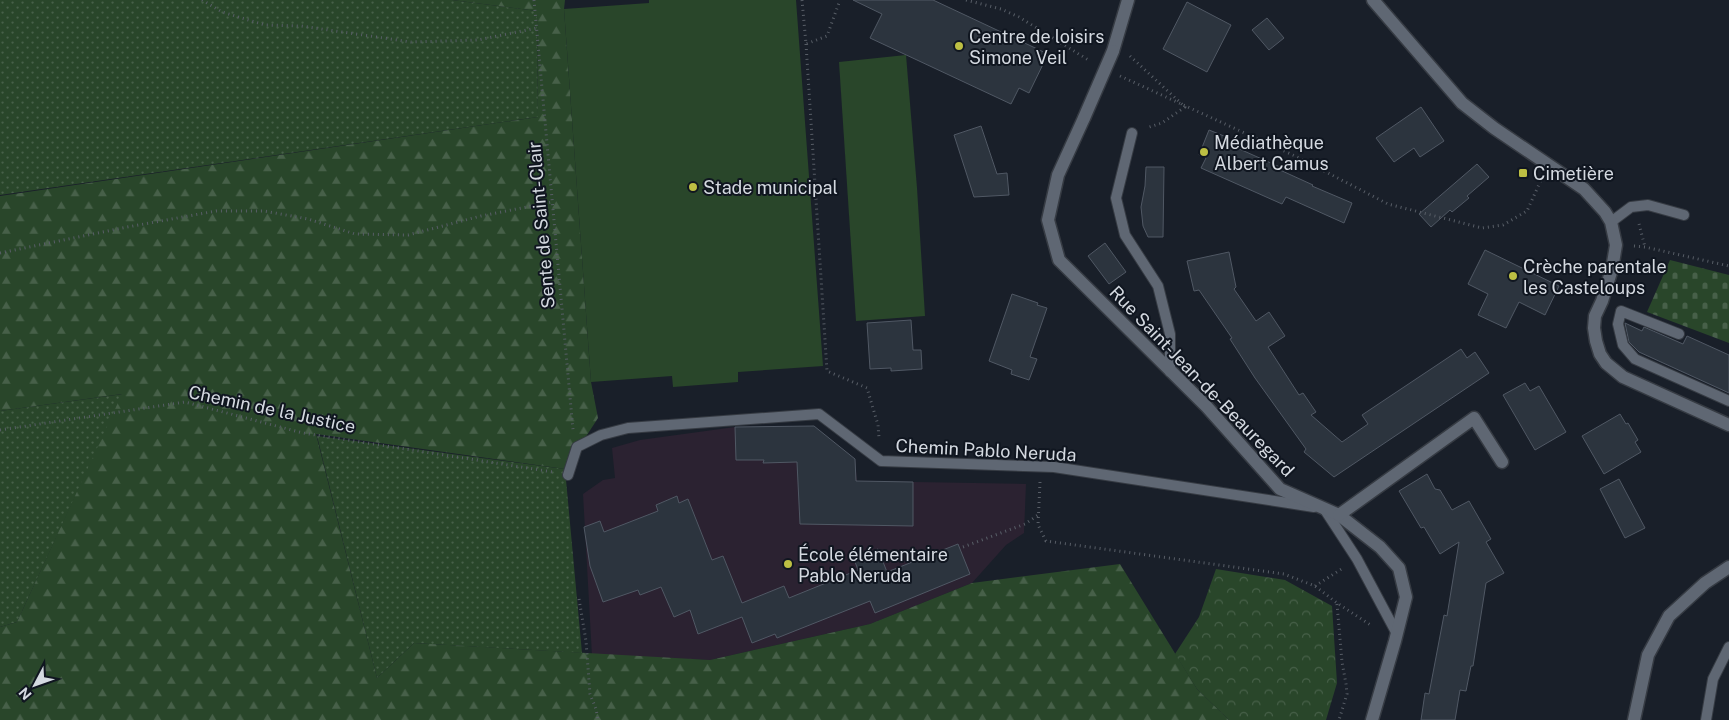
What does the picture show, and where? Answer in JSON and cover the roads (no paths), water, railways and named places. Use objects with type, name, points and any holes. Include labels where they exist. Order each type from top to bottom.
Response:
[{"type":"street","name":"Rue Saint-Jean-de-Beauregard","points":[[1128,0],[1114,49],[1058,175],[1048,220],[1059,260],[1207,407],[1280,489],[1339,515],[1380,547],[1399,568],[1406,597],[1372,720]]},
{"type":"street","points":[[1373,0],[1462,103],[1494,128],[1584,189],[1599,203],[1611,222],[1616,245],[1612,269],[1595,316],[1596,341],[1600,354],[1606,363],[1622,377],[1729,425]]},
{"type":"street","points":[[1339,515],[1474,418],[1502,462]]},
{"type":"street","points":[[1634,720],[1648,655],[1670,616],[1705,583],[1729,567]]},
{"type":"lane","points":[[1132,133],[1116,198],[1125,234],[1158,286],[1170,334],[1170,372]]},
{"type":"lane","points":[[1611,222],[1631,207],[1648,205],[1684,215]]},
{"type":"lane","points":[[1679,334],[1621,311],[1618,324],[1623,345],[1635,359],[1729,401]]},
{"type":"lane","name":"Chemin Pablo Neruda","points":[[568,475],[577,448],[601,435],[628,428],[818,414],[881,461],[1054,467],[1323,509]]},
{"type":"lane","points":[[1323,509],[1357,559],[1396,637]]},
{"type":"lane","points":[[1706,720],[1713,679],[1729,647]]},
{"type":"place","name":"Centre de loisirs Simone Veil","points":[[959,46]]},
{"type":"place","name":"Médiathèque Albert Camus","points":[[1204,152]]},
{"type":"place","name":"Cimetière","points":[[1523,173]]},
{"type":"place","name":"Stade municipal","points":[[693,187]]},
{"type":"place","name":"Crèche parentale les Casteloups","points":[[1513,276]]},
{"type":"place","name":"École élémentaire Pablo Neruda","points":[[788,564]]}]
